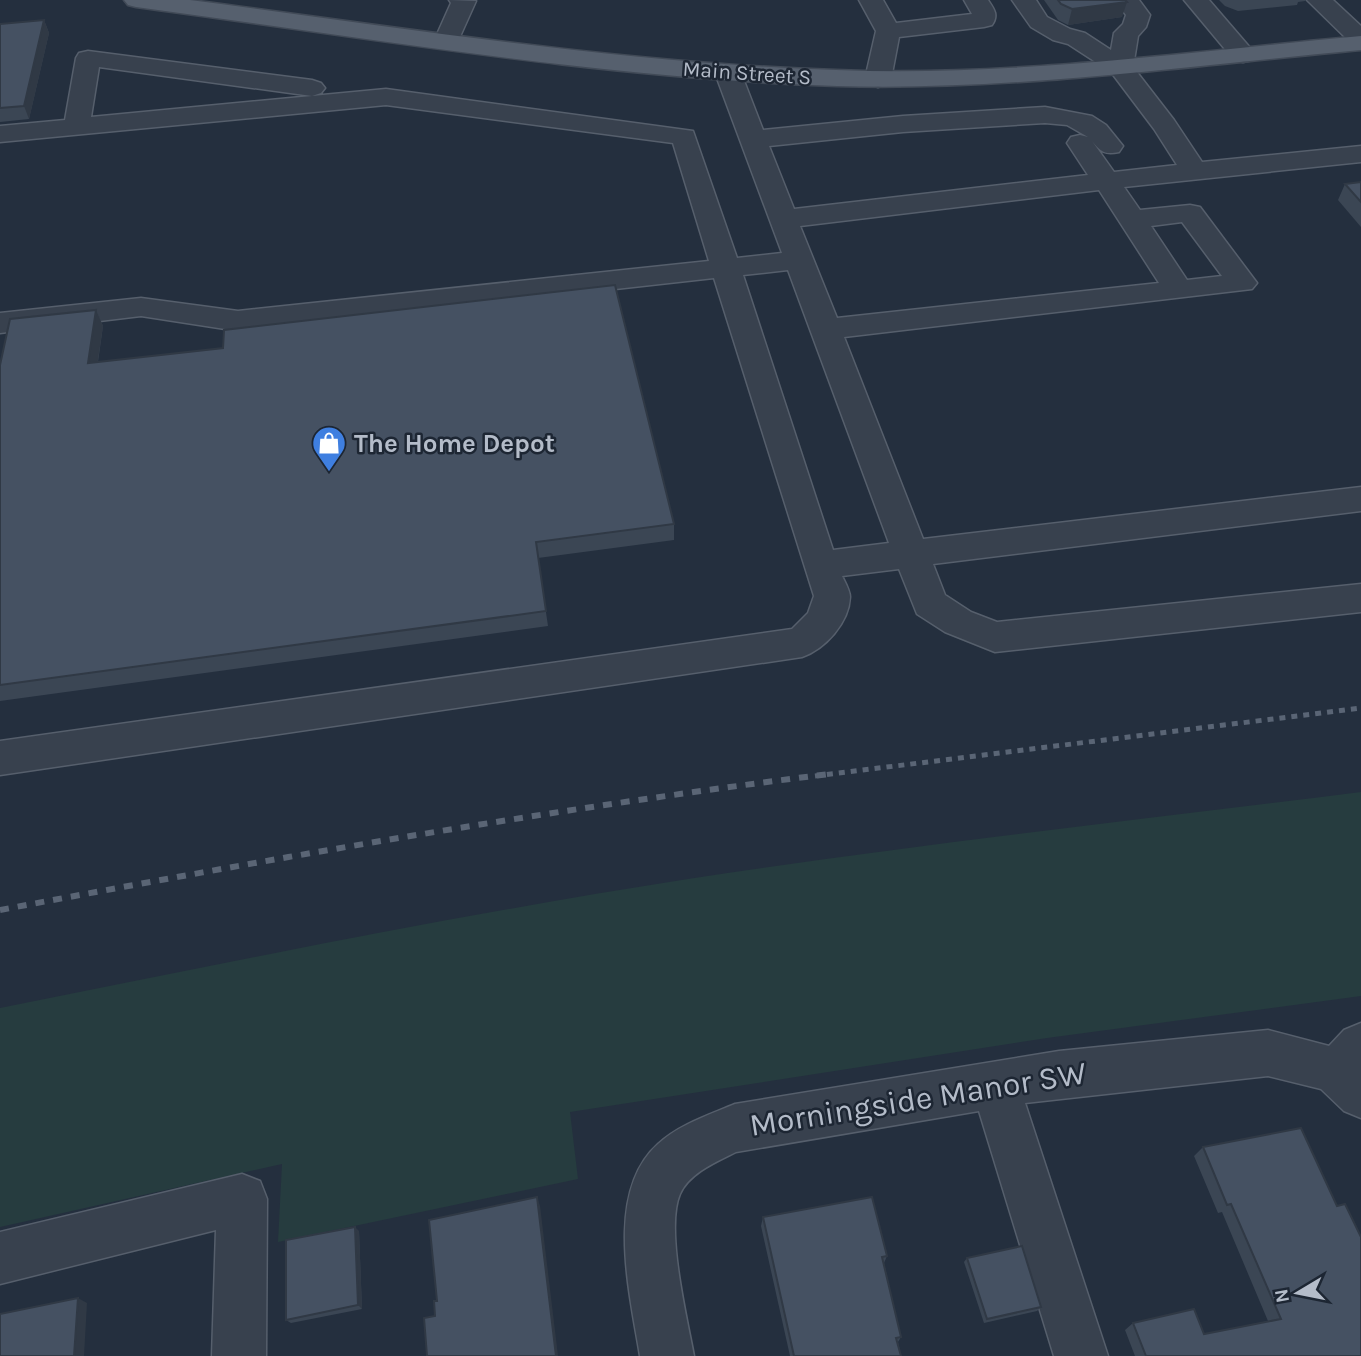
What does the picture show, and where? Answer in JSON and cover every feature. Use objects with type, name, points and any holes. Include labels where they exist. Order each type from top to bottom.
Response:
[{"type":"main road","name":"Main Street S","points":[[136,0],[632,65],[728,73],[878,79],[959,78],[1120,67],[1361,41]]},
{"type":"street","points":[[446,41],[463,0]]},
{"type":"street","points":[[871,0],[888,31],[878,79]]},
{"type":"street","points":[[888,31],[984,20],[984,12],[976,0]]},
{"type":"street","points":[[1024,0],[1039,22],[1062,35],[1076,38],[1120,67],[1165,126],[1194,171]]},
{"type":"street","points":[[1120,67],[1126,33],[1134,27],[1138,15],[1127,0]]},
{"type":"street","points":[[1196,0],[1243,55]]},
{"type":"street","points":[[1320,0],[1361,41]]},
{"type":"street","points":[[77,126],[89,51],[313,88],[313,103]]},
{"type":"street","points":[[728,73],[930,604],[958,622],[995,637],[1361,598]]},
{"type":"street","points":[[0,134],[364,98],[403,98],[684,137],[832,596],[824,620],[802,642],[0,758]]},
{"type":"street","points":[[755,139],[903,124],[1062,116],[1097,129],[1121,181],[1132,219],[1179,290]]},
{"type":"street","points":[[1080,143],[1121,181]]},
{"type":"street","points":[[785,219],[1361,154]]},
{"type":"street","points":[[827,329],[1242,284],[1190,213],[1132,219]]},
{"type":"street","points":[[0,323],[142,307],[238,321],[801,260]]},
{"type":"street","points":[[820,565],[1361,499]]},
{"type":"street","name":"Morningside Manor SW","points":[[667,1356],[652,1263],[650,1215],[662,1175],[695,1146],[735,1128],[1059,1074],[1268,1053],[1353,1070]]},
{"type":"street","points":[[995,1085],[1081,1356]]},
{"type":"street","points":[[0,1258],[242,1199],[239,1356]]},
{"type":"green space","points":[[1361,792],[1361,996],[1047,1038],[570,1112],[578,1179],[278,1242],[282,1164],[0,1227],[0,1008],[257,956],[688,879],[940,844]]},
{"type":"building","points":[[1058,0],[1125,0],[1127,2],[1072,9]]},
{"type":"building","points":[[44,20],[24,106],[0,108],[0,24]]},
{"type":"building","points":[[1361,182],[1361,202],[1345,184]]},
{"type":"building","name":"The Home Depot","points":[[615,285],[674,524],[536,542],[546,611],[0,685],[0,365],[10,319],[96,310],[88,363],[223,348],[224,330]]},
{"type":"building","points":[[1301,1128],[1337,1206],[1345,1204],[1361,1237],[1361,1356],[1146,1356],[1133,1323],[1194,1309],[1204,1334],[1281,1319],[1203,1147]]},
{"type":"building","points":[[537,1197],[556,1356],[427,1356],[424,1318],[435,1316],[434,1301],[437,1301],[429,1220]]},
{"type":"building","points":[[872,1197],[887,1256],[882,1257],[901,1337],[896,1338],[901,1356],[794,1356],[763,1217]]},
{"type":"building","points":[[355,1227],[358,1305],[286,1320],[286,1240]]},
{"type":"building","points":[[1022,1246],[1041,1307],[987,1319],[967,1258]]},
{"type":"building","points":[[78,1298],[74,1356],[0,1356],[0,1314]]},
{"type":"railway","points":[[815,776],[1361,708]]},
{"type":"railway","points":[[0,910],[413,836],[620,803],[829,774]]},
{"type":"place","name":"The Home Depot","points":[[329,473]]}]
